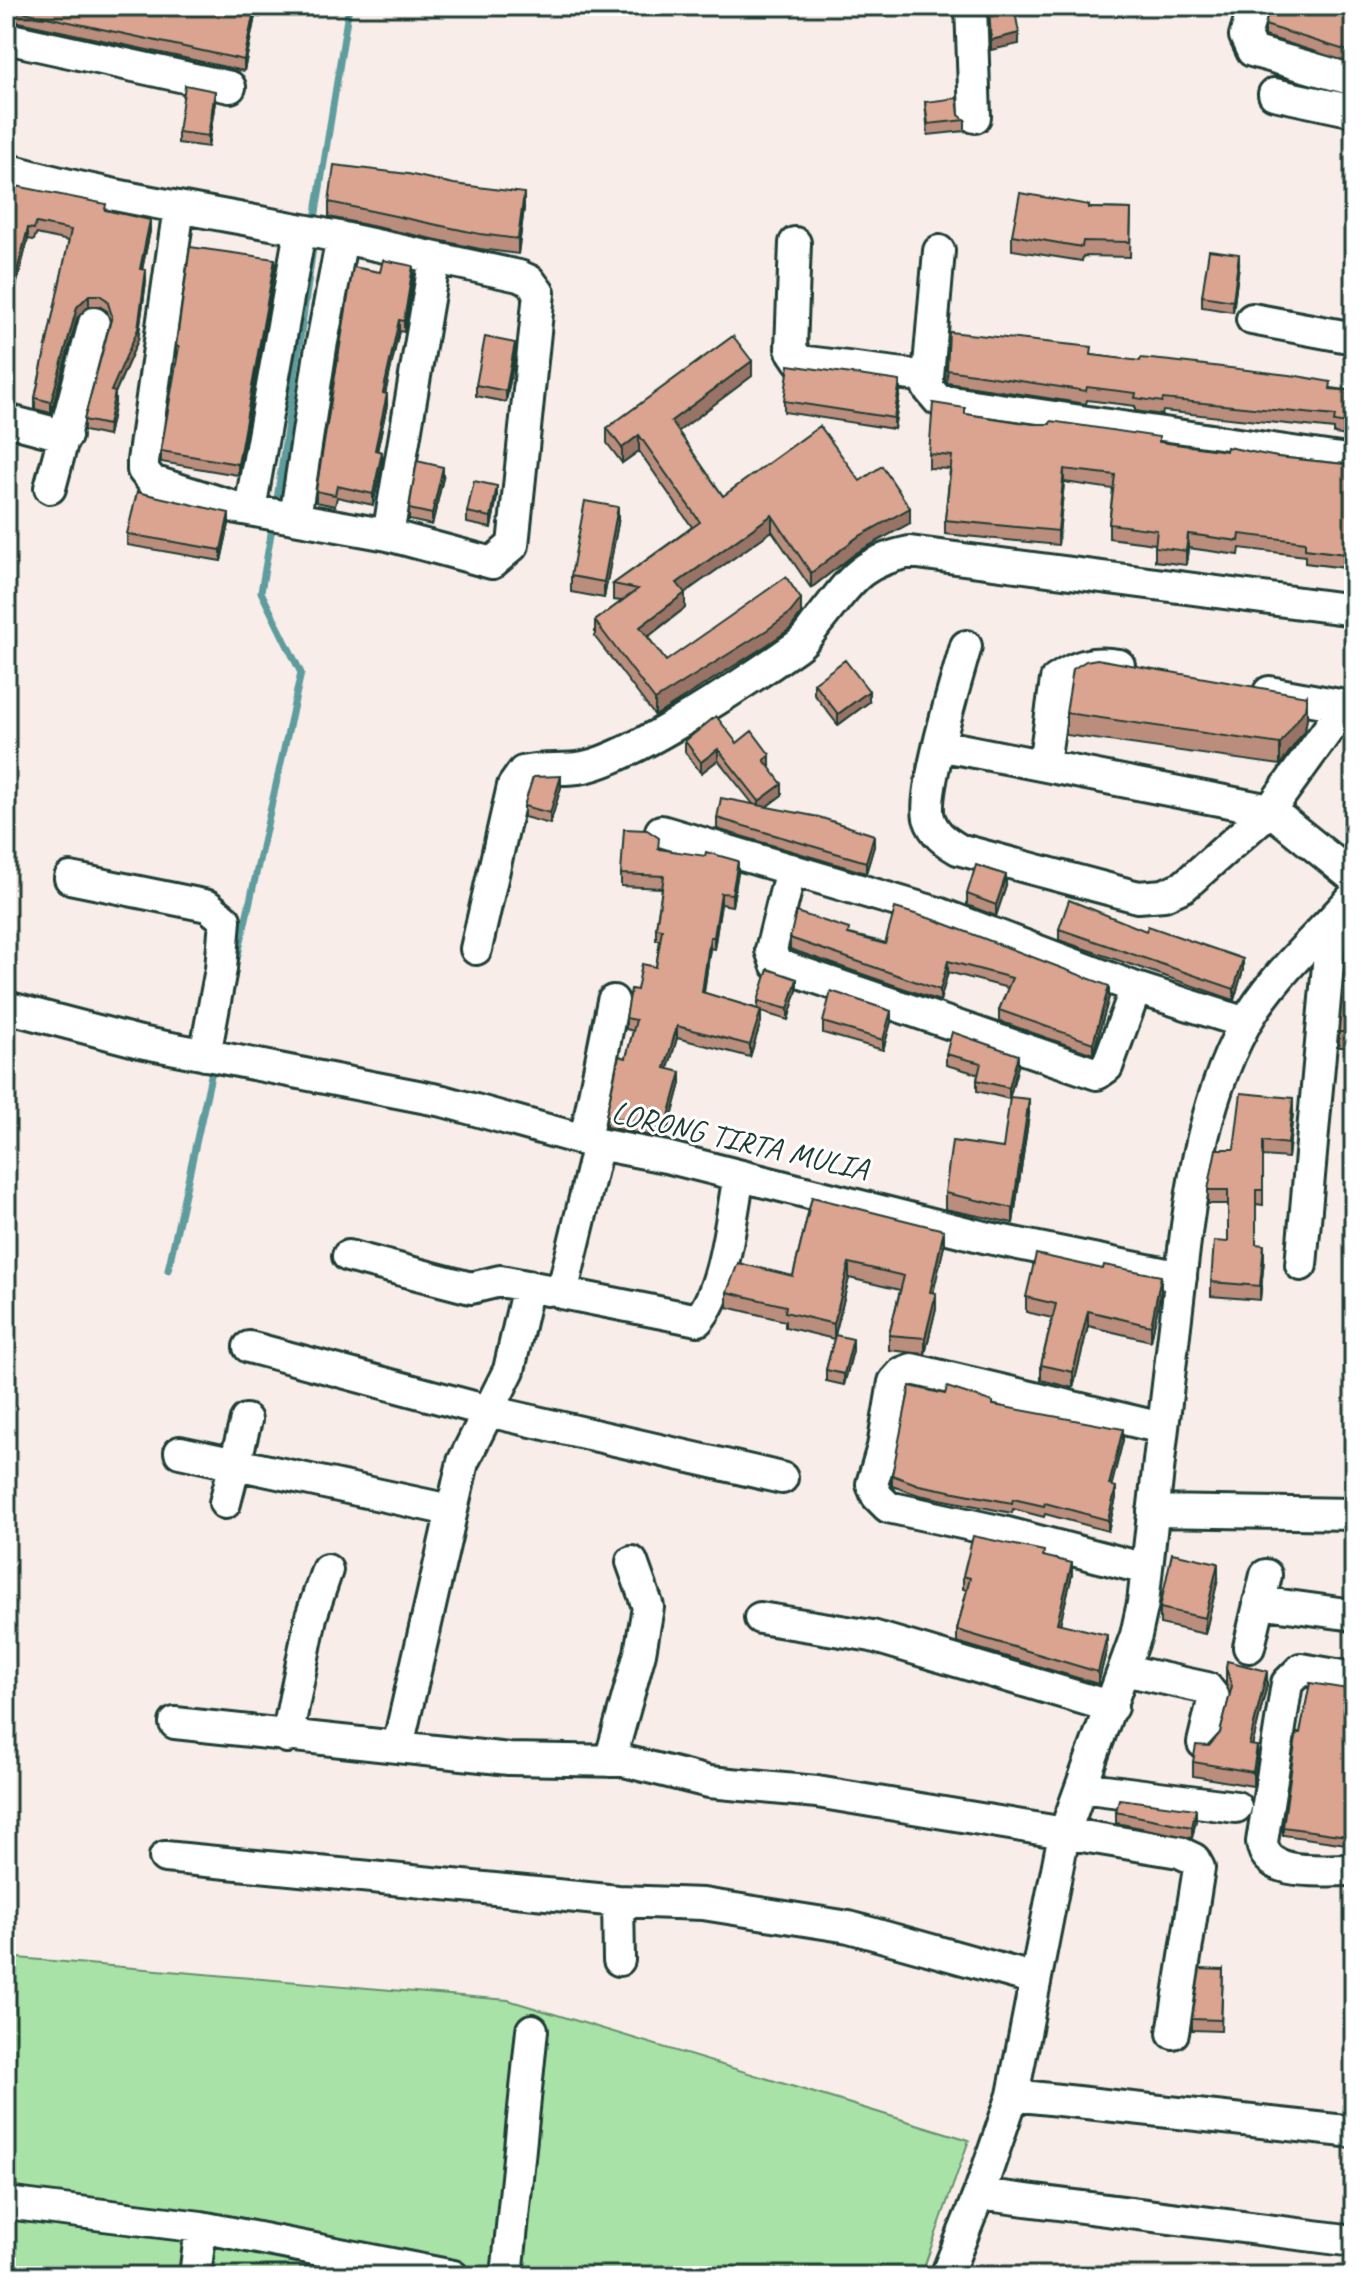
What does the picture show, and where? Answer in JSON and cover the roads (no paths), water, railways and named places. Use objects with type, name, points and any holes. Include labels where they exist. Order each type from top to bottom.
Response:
[{"type":"street","points":[[971,6],[975,117]]},
{"type":"street","points":[[1254,6],[1245,36],[1252,51],[1354,80]]},
{"type":"street","points":[[6,38],[230,87]]},
{"type":"street","points":[[1274,94],[1354,111]]},
{"type":"street","points":[[6,169],[65,185],[320,234],[519,276],[530,281],[539,293],[513,545],[492,563],[388,535],[274,514],[152,481],[143,470],[179,207]]},
{"type":"street","points":[[274,514],[320,234]]},
{"type":"street","points":[[274,514],[321,347],[320,234]]},
{"type":"street","points":[[795,243],[791,349],[799,361],[928,377]]},
{"type":"street","points":[[939,251],[928,377],[928,388],[938,400],[1354,461]]},
{"type":"street","points":[[388,535],[435,258]]},
{"type":"street","points":[[1252,319],[1354,338]]},
{"type":"street","points":[[50,488],[94,323]]},
{"type":"street","points":[[6,420],[66,436]]},
{"type":"street","points":[[476,949],[513,786],[523,772],[545,767],[583,767],[630,748],[689,714],[800,644],[849,580],[878,558],[910,552],[1354,610]]},
{"type":"street","points":[[966,646],[939,745],[929,816],[939,837],[958,849],[1138,897],[1164,895],[1184,886],[1270,810],[1350,702],[1238,687]]},
{"type":"street","points":[[1044,764],[1056,680],[1079,665],[1100,662],[1146,670]]},
{"type":"street","points":[[939,745],[1270,810],[1354,878]]},
{"type":"street","points":[[661,831],[941,914],[1136,988],[1246,1023]]},
{"type":"street","points":[[791,869],[771,950],[776,964],[1097,1074],[1107,1067],[1136,988]]},
{"type":"street","points":[[70,878],[208,906],[225,920],[216,1057]]},
{"type":"street","points":[[946,2276],[979,2194],[1013,2095],[1064,1834],[1112,1707],[1140,1614],[1181,1277],[1206,1122],[1225,1064],[1246,1023],[1286,969],[1354,896]]},
{"type":"street","points":[[1301,1265],[1332,921]]},
{"type":"street","points":[[562,1293],[591,1142],[613,1001]]},
{"type":"street","name":"LORONG TIRTA MULIA","points":[[6,1007],[283,1073],[443,1101],[591,1142],[666,1157],[984,1237],[1181,1277]]},
{"type":"street","points":[[348,1256],[471,1288],[493,1281],[698,1320],[711,1298],[739,1176]]},
{"type":"street","points":[[398,1746],[463,1462],[509,1370],[528,1286]]},
{"type":"street","points":[[249,1347],[488,1411],[782,1478]]},
{"type":"street","points":[[1146,1569],[1003,1532],[888,1507],[877,1496],[872,1484],[883,1447],[894,1382],[902,1373],[912,1369],[1162,1428]]},
{"type":"street","points":[[225,1503],[246,1420]]},
{"type":"street","points":[[180,1452],[450,1510]]},
{"type":"street","points":[[1153,1511],[1354,1514]]},
{"type":"street","points":[[610,1761],[640,1653],[648,1607],[632,1562]]},
{"type":"street","points":[[287,1737],[311,1617],[327,1570]]},
{"type":"street","points":[[1249,1647],[1262,1588],[1354,1615]]},
{"type":"street","points":[[760,1618],[872,1636],[1112,1707]]},
{"type":"street","points":[[1354,1678],[1301,1669],[1287,1683],[1262,1842],[1265,1854],[1280,1867],[1354,1870]]},
{"type":"street","points":[[1124,1670],[1207,1688],[1212,1692],[1214,1697],[1203,1743]]},
{"type":"street","points":[[175,1723],[509,1759],[624,1761],[709,1782],[817,1792],[1179,1852],[1190,1856],[1198,1865],[1173,2033]]},
{"type":"street","points":[[1081,1787],[1236,1807]]},
{"type":"street","points":[[165,1857],[618,1901],[703,1904],[849,1927],[1035,1979]]},
{"type":"street","points":[[618,1901],[619,1960]]},
{"type":"street","points":[[507,2276],[532,2030]]},
{"type":"street","points":[[1013,2095],[1354,2132]]},
{"type":"street","points":[[979,2194],[1354,2241]]},
{"type":"street","points":[[21,2205],[201,2227],[453,2276]]},
{"type":"street","points":[[195,2276],[201,2227]]},
{"type":"waterway","points":[[314,225],[349,6]]},
{"type":"waterway","points":[[276,506],[314,241]]},
{"type":"waterway","points":[[235,968],[301,673],[261,592],[273,522]]},
{"type":"waterway","points":[[168,1270],[214,1062]]}]
